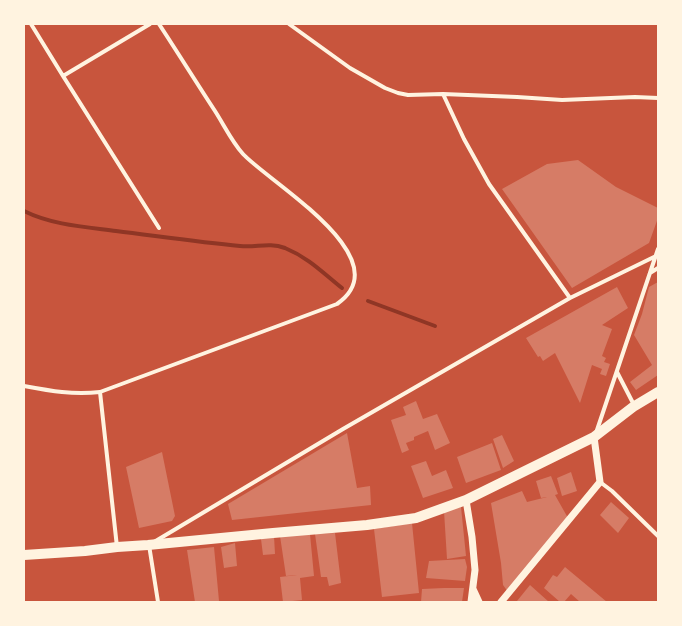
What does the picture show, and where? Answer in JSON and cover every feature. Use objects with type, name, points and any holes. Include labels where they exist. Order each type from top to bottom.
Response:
[{"type":"main road","points":[[24,555],[84,551],[395,522],[426,515],[466,500],[594,437],[635,406],[658,392]]},
{"type":"street","points":[[31,24],[160,228]]},
{"type":"street","points":[[63,76],[150,24]]},
{"type":"street","points":[[24,386],[66,393],[84,394],[100,392],[337,304],[346,298],[351,289],[355,272],[350,254],[313,212],[243,154],[159,24]]},
{"type":"street","points":[[289,24],[350,68],[385,88],[398,93],[408,95],[442,94],[562,100],[635,97],[658,98]]},
{"type":"street","points":[[442,94],[464,139],[490,184],[570,298]]},
{"type":"street","points":[[658,249],[594,437],[600,482],[612,491],[658,536]]},
{"type":"street","points":[[158,602],[148,545],[349,425],[570,298],[656,256]]},
{"type":"street","points":[[650,273],[658,268]]},
{"type":"street","points":[[616,372],[635,406]]},
{"type":"street","points":[[100,392],[117,547]]},
{"type":"street","points":[[503,601],[600,482]]},
{"type":"street","points":[[466,500],[472,537],[474,570],[471,602]]},
{"type":"street","points":[[472,589],[479,602]]},
{"type":"building","points":[[578,160],[616,187],[658,208],[658,218],[649,243],[572,288],[502,189],[547,164]]},
{"type":"building","points":[[658,282],[658,375],[636,390],[630,382],[652,365],[634,335],[642,314],[649,287]]},
{"type":"building","points":[[617,287],[628,308],[602,325],[612,329],[602,356],[606,358],[604,362],[610,364],[606,376],[600,374],[602,369],[592,365],[580,403],[555,353],[543,361],[540,356],[538,357],[526,338]]},
{"type":"building","points":[[416,401],[423,419],[437,414],[450,443],[435,450],[428,431],[414,437],[414,440],[406,443],[409,450],[402,453],[391,420],[406,415],[403,407]]},
{"type":"building","points":[[347,433],[357,488],[370,486],[371,505],[232,520],[228,504]]},
{"type":"building","points":[[502,435],[514,461],[503,468],[493,439]]},
{"type":"building","points":[[492,443],[501,470],[466,483],[457,457]]},
{"type":"building","points":[[162,452],[175,516],[172,521],[139,528],[126,467]]},
{"type":"building","points":[[426,461],[432,476],[446,470],[453,488],[423,498],[411,466]]},
{"type":"building","points":[[571,472],[577,491],[562,496],[557,478]]},
{"type":"building","points":[[551,476],[558,494],[555,495],[568,518],[508,592],[503,585],[501,563],[491,503],[522,491],[527,502],[547,497],[541,498],[536,481]]},
{"type":"building","points":[[611,502],[629,518],[618,533],[600,515]]},
{"type":"building","points":[[461,507],[466,556],[447,559],[444,511]]},
{"type":"building","points":[[412,523],[419,593],[382,597],[374,529]]},
{"type":"building","points":[[335,533],[341,583],[329,586],[327,577],[321,577],[315,534]]},
{"type":"building","points":[[310,534],[314,576],[300,578],[302,600],[283,602],[280,577],[297,575],[286,576],[280,536]]},
{"type":"building","points":[[274,536],[275,554],[263,555],[261,539]]},
{"type":"building","points":[[235,543],[237,566],[224,568],[221,547]]},
{"type":"building","points":[[214,547],[219,601],[195,602],[187,550]]},
{"type":"building","points":[[465,559],[467,567],[465,581],[426,578],[429,561]]},
{"type":"building","points":[[565,567],[607,602],[580,602],[571,594],[564,602],[560,602],[544,588],[553,575],[557,577]]},
{"type":"building","points":[[530,585],[549,602],[518,602],[517,601]]},
{"type":"building","points":[[464,588],[462,602],[421,602],[422,589]]},
{"type":"waterway","points":[[24,211],[35,216],[81,227],[240,246],[279,246],[294,252],[308,261],[342,288]]},
{"type":"waterway","points":[[368,301],[435,326]]}]
